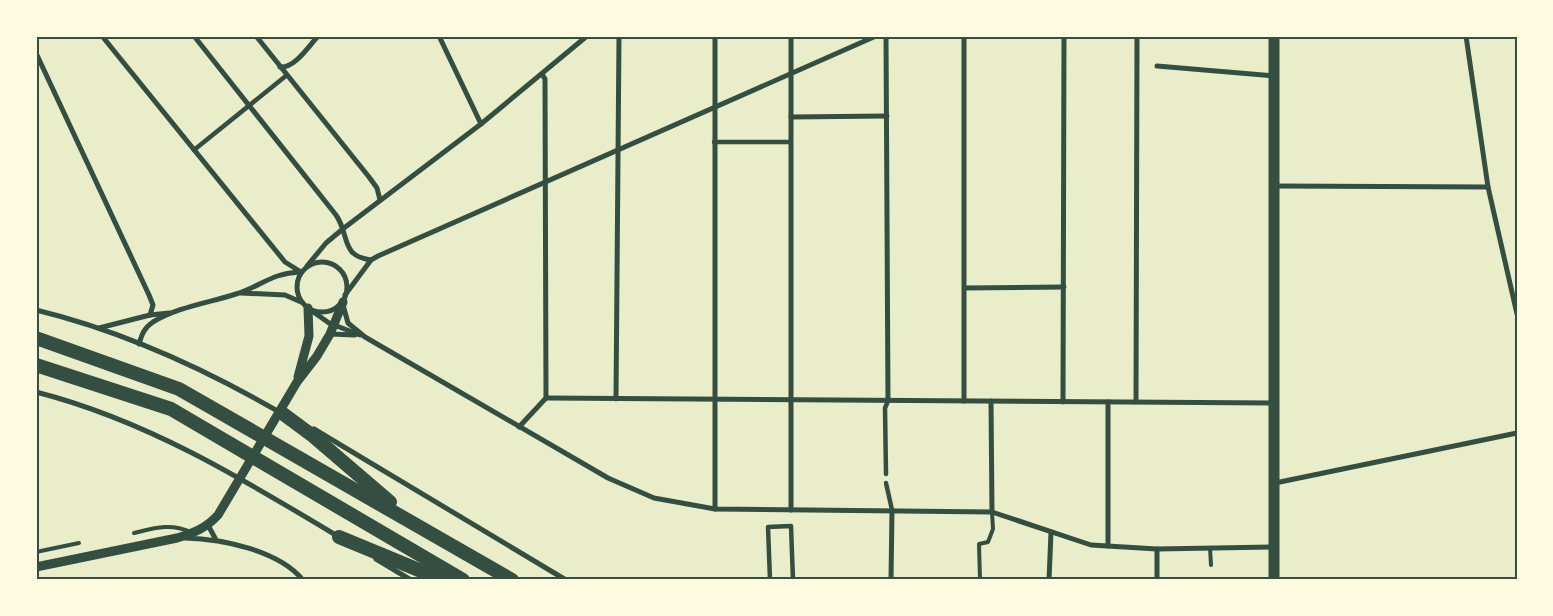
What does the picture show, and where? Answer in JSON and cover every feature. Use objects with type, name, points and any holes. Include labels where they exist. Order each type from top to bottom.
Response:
[{"type":"highway","points":[[36,338],[179,389],[409,519],[512,580]]},
{"type":"highway","points":[[36,365],[171,409],[463,580]]},
{"type":"highway","points":[[282,413],[313,436],[409,519]]},
{"type":"highway","points":[[338,537],[443,580]]},
{"type":"main road","points":[[1274,36],[1274,580]]},
{"type":"street","points":[[102,36],[285,262],[301,272]]},
{"type":"street","points":[[194,36],[336,214],[344,228],[346,243],[352,254],[362,259],[371,260]]},
{"type":"street","points":[[256,36],[370,177],[377,188],[380,200]]},
{"type":"street","points":[[280,67],[288,66],[294,62],[318,36]]},
{"type":"street","points":[[439,36],[481,124]]},
{"type":"street","points":[[365,337],[317,317],[304,305],[297,292],[297,282],[301,272],[326,243],[344,228],[481,124],[587,36]]},
{"type":"street","points":[[616,399],[619,36]]},
{"type":"street","points":[[715,36],[715,510]]},
{"type":"street","points":[[791,36],[791,510]]},
{"type":"street","points":[[238,293],[285,295],[304,305],[326,312],[344,298],[371,260],[545,181],[876,36]]},
{"type":"street","points":[[886,36],[888,401],[884,408],[886,474]]},
{"type":"street","points":[[964,36],[964,401]]},
{"type":"street","points":[[1063,402],[1064,36]]},
{"type":"street","points":[[1136,402],[1137,36]]},
{"type":"street","points":[[1466,36],[1488,187],[1517,314]]},
{"type":"street","points":[[36,53],[149,295],[152,305],[150,315]]},
{"type":"street","points":[[1158,66],[1274,76]]},
{"type":"street","points":[[519,428],[546,398],[546,79],[542,74]]},
{"type":"street","points":[[194,150],[251,106],[287,75]]},
{"type":"street","points":[[791,117],[886,116]]},
{"type":"street","points":[[714,142],[791,142]]},
{"type":"street","points":[[1274,186],[1488,187]]},
{"type":"street","points":[[36,567],[177,538],[193,533],[208,524],[221,509],[297,382],[317,356],[334,325],[344,298],[347,280],[338,266],[323,261],[307,266]]},
{"type":"street","points":[[283,272],[285,262]]},
{"type":"street","points":[[98,329],[150,315],[172,312],[238,293],[283,272],[301,272]]},
{"type":"street","points":[[965,288],[1064,287]]},
{"type":"street","points":[[344,298],[348,323],[365,337],[608,478],[654,498],[715,510],[992,512],[1091,545],[1157,549],[1274,547]]},
{"type":"street","points":[[297,382],[309,336],[304,305]]},
{"type":"street","points":[[36,310],[139,344],[212,375],[282,413],[302,421],[566,580]]},
{"type":"street","points":[[139,344],[144,330],[151,323],[172,312]]},
{"type":"street","points":[[330,334],[343,333],[365,337]]},
{"type":"street","points":[[36,392],[71,401],[164,438],[220,467],[411,580]]},
{"type":"street","points":[[546,398],[1273,403]]},
{"type":"street","points":[[991,401],[992,512]]},
{"type":"street","points":[[1108,402],[1108,546]]},
{"type":"street","points":[[1274,483],[1517,433]]},
{"type":"street","points":[[886,483],[892,510],[891,580]]},
{"type":"street","points":[[208,524],[216,540]]},
{"type":"street","points":[[770,580],[768,527],[791,526],[793,580]]},
{"type":"street","points":[[1049,580],[1051,532]]},
{"type":"street","points":[[177,538],[216,540],[241,546],[279,561],[298,573],[303,580]]},
{"type":"street","points":[[1157,549],[1157,580]]},
{"type":"street","points":[[256,580],[264,580]]},
{"type":"lane","points":[[980,580],[979,544],[988,542],[993,529],[992,512]]},
{"type":"lane","points":[[134,532],[164,526],[180,528],[193,533]]},
{"type":"lane","points":[[36,552],[79,543]]},
{"type":"lane","points":[[1210,548],[1211,565]]}]
